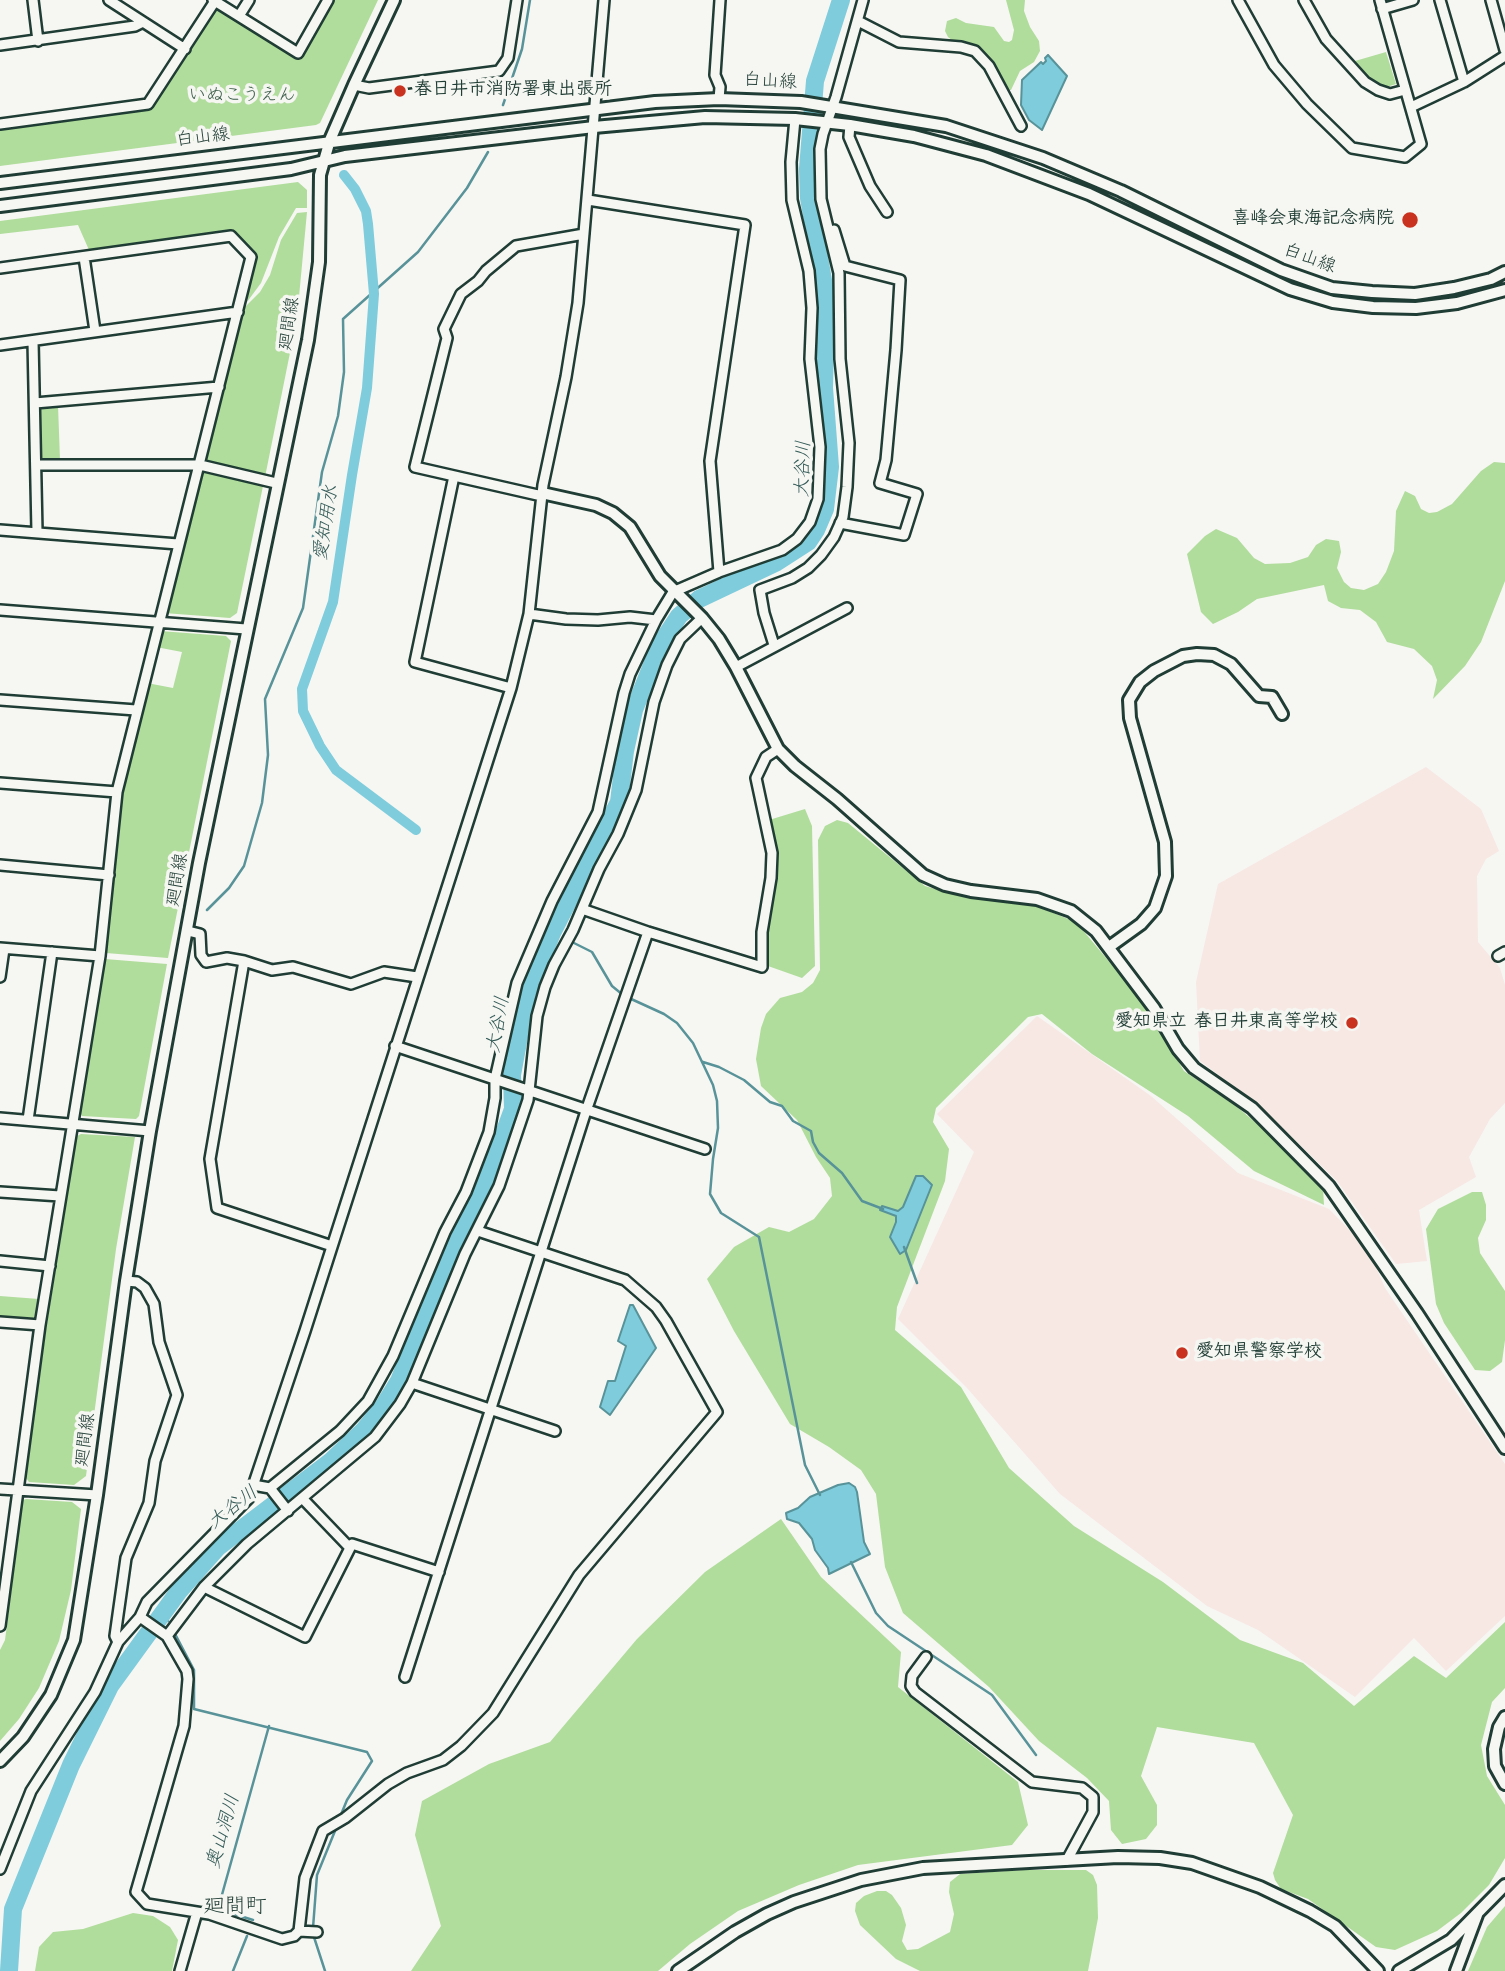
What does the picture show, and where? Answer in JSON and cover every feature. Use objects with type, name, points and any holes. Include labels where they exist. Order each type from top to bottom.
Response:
[{"type":"street","points":[[33,0],[38,41]]},
{"type":"street","points":[[109,0],[185,49]]},
{"type":"street","points":[[239,16],[249,0]]},
{"type":"street","points":[[0,124],[148,104],[214,1],[298,53],[328,0]]},
{"type":"street","name":"廻間線","points":[[0,1761],[23,1737],[51,1695],[74,1640],[150,1131],[199,863],[276,483],[308,340],[318,262],[320,174],[330,141],[394,0]]},
{"type":"street","points":[[354,85],[369,88],[499,72],[508,58],[517,0]]},
{"type":"street","points":[[0,1869],[31,1791],[99,1685],[118,1642],[143,1619],[147,1602],[249,1498],[332,1245],[511,688],[529,614],[542,495],[573,341],[588,200],[604,0]]},
{"type":"street","points":[[719,99],[720,87],[715,75],[720,0]]},
{"type":"street","points":[[774,645],[760,590],[792,578],[808,568],[834,537],[840,523],[847,487],[849,443],[841,359],[839,274],[821,199],[820,149],[825,122],[863,0]]},
{"type":"street","points":[[1238,0],[1275,65],[1307,104],[1352,148],[1405,157],[1421,144],[1381,4],[1413,0]]},
{"type":"street","points":[[1304,0],[1326,39],[1365,82],[1390,94],[1405,90]]},
{"type":"street","points":[[1440,0],[1464,82]]},
{"type":"street","points":[[1491,0],[1505,50]]},
{"type":"street","points":[[858,21],[905,43],[961,47],[975,51],[989,66],[1021,126]]},
{"type":"street","points":[[0,46],[135,26],[143,22]]},
{"type":"street","points":[[1411,107],[1464,82],[1505,56]]},
{"type":"street","name":"白山線","points":[[0,183],[655,102],[719,99],[804,103],[946,126],[1043,158],[1132,197],[1281,270],[1332,288],[1415,294],[1491,279],[1505,272]]},
{"type":"street","name":"白山線","points":[[0,206],[291,169],[323,160],[594,127],[705,117],[797,119],[850,125],[950,145],[1038,173],[1089,194],[1290,289],[1333,302],[1373,307],[1416,308],[1457,303],[1505,290]]},
{"type":"street","points":[[270,1488],[340,1431],[368,1401],[382,1379],[445,1232],[478,1164],[493,1114],[497,1080],[517,983],[552,901],[598,812],[624,693],[630,674],[656,620],[673,592],[719,572],[767,556],[797,539],[810,522],[818,499],[820,447],[810,359],[812,308],[809,271],[792,201],[791,162],[797,119]]},
{"type":"street","points":[[850,125],[849,137],[870,186],[887,212]]},
{"type":"street","points":[[588,200],[745,225],[710,461],[719,572]]},
{"type":"street","points":[[826,221],[835,232],[845,266],[900,280],[886,460],[880,483],[917,494],[904,534],[840,523]]},
{"type":"street","points":[[584,234],[516,246],[461,294],[444,329],[447,338],[415,467],[596,505],[613,513],[630,527],[673,592],[700,616],[736,667],[778,749],[795,766],[923,875],[945,885],[971,891],[1037,899],[1070,911],[1096,931],[1154,1008],[1178,1049],[1194,1068],[1252,1108],[1329,1186],[1417,1313],[1505,1448]]},
{"type":"street","points":[[0,268],[231,236],[251,257],[117,792],[100,956],[40,1325],[0,1626]]},
{"type":"street","points":[[84,257],[95,331]]},
{"type":"street","points":[[0,345],[238,312]]},
{"type":"street","points":[[33,341],[37,532]]},
{"type":"street","points":[[35,403],[219,387]]},
{"type":"street","points":[[37,465],[200,465],[276,483]]},
{"type":"street","points":[[454,476],[415,662],[511,688]]},
{"type":"street","points":[[0,530],[178,544]]},
{"type":"street","points":[[736,667],[847,608]]},
{"type":"street","points":[[0,610],[246,629]]},
{"type":"street","points":[[529,614],[597,620],[630,617],[656,620]]},
{"type":"street","points":[[167,1636],[204,1587],[247,1544],[375,1437],[412,1383],[465,1254],[499,1186],[529,1091],[537,1016],[545,987],[618,834],[636,790],[654,702],[667,665],[680,639],[700,616]]},
{"type":"street","points":[[1110,947],[1141,925],[1155,908],[1166,876],[1165,842],[1130,718],[1129,700],[1140,682],[1154,671],[1183,656],[1214,655],[1231,664],[1259,696],[1272,697],[1282,714]]},
{"type":"street","points":[[0,700],[136,710]]},
{"type":"street","points":[[582,909],[762,967],[762,932],[771,878],[772,853],[755,778],[766,757],[778,749]]},
{"type":"street","points":[[0,783],[117,792]]},
{"type":"street","points":[[0,865],[109,875]]},
{"type":"street","points":[[188,931],[200,934],[203,960],[210,962],[227,958],[272,970],[292,967],[351,984],[384,972],[417,976]]},
{"type":"street","points":[[405,1677],[586,1111],[648,932]]},
{"type":"street","points":[[0,977],[2,948],[100,956]]},
{"type":"street","points":[[28,1120],[52,952]]},
{"type":"street","points":[[244,961],[210,1159],[217,1208],[332,1245]]},
{"type":"street","points":[[395,1046],[705,1149]]},
{"type":"street","points":[[0,1118],[150,1131]]},
{"type":"street","points":[[0,1192],[61,1196]]},
{"type":"street","points":[[143,1619],[167,1636],[187,1671],[187,1709],[136,1892],[147,1904],[209,1914],[282,1940],[308,1931],[301,1896],[323,1831],[407,1773],[443,1760],[461,1746],[493,1713],[579,1575],[717,1412],[666,1321],[656,1307],[625,1280],[478,1231]]},
{"type":"street","points":[[0,1261],[50,1266]]},
{"type":"street","points":[[118,1642],[117,1623],[126,1558],[149,1503],[155,1461],[177,1395],[159,1342],[154,1304],[145,1288],[137,1282],[126,1281]]},
{"type":"street","points":[[0,1322],[40,1325]]},
{"type":"street","points":[[412,1383],[555,1431]]},
{"type":"street","points":[[253,1485],[270,1488],[288,1511]]},
{"type":"street","points":[[0,1489],[97,1495]]},
{"type":"street","points":[[302,1499],[350,1548]]},
{"type":"street","points":[[204,1587],[305,1637],[352,1544],[439,1572]]},
{"type":"street","points":[[926,1657],[912,1676],[911,1686],[915,1692],[1032,1782],[1082,1788],[1093,1797],[1093,1812],[1067,1860]]},
{"type":"street","points":[[1505,1717],[1499,1727],[1494,1749],[1495,1766],[1505,1784]]},
{"type":"street","points":[[678,1971],[735,1932],[767,1914],[794,1902],[861,1880],[923,1868],[1160,1858],[1220,1871],[1289,1900],[1335,1926],[1378,1971]]},
{"type":"street","points":[[1399,1971],[1451,1940],[1505,1885]]},
{"type":"street","points":[[180,1971],[197,1912]]},
{"type":"street","points":[[1455,1971],[1478,1913]]},
{"type":"shaded area","name":"愛知県立 春日井東高等学校","points":[[1426,767],[1481,809],[1499,851],[1486,859],[1477,876],[1478,942],[1500,968],[1505,985],[1505,1103],[1490,1119],[1469,1157],[1476,1177],[1419,1210],[1427,1261],[1396,1264],[1337,1181],[1259,1105],[1200,1061],[1196,982],[1218,884]]},
{"type":"shaded area","name":"愛知県警察学校","points":[[1037,1016],[1151,1096],[1238,1173],[1329,1209],[1368,1249],[1385,1288],[1505,1464],[1505,1616],[1446,1671],[1414,1638],[1355,1697],[1258,1630],[1207,1606],[1060,1494],[967,1388],[898,1319],[974,1152],[937,1114]]},
{"type":"green space","name":"いぬこうえん","points":[[333,0],[378,0],[320,123],[316,125],[0,166],[0,129],[151,109],[215,10],[220,8],[297,59],[302,57]]},
{"type":"green space","points":[[1006,0],[1025,0],[1024,11],[1039,41],[1040,51],[1034,62],[1020,71],[1011,90],[1005,90],[973,46],[953,41],[945,31],[947,21],[956,18],[966,23],[994,27],[1004,41],[1009,42],[1014,30]]},
{"type":"green space","points":[[1386,52],[1396,84],[1384,88],[1370,80],[1355,61]]},
{"type":"green space","points":[[298,182],[307,190],[307,208],[296,208],[279,237],[261,283],[247,302],[256,255],[230,231],[89,250],[78,225],[0,234],[0,221]]},
{"type":"green space","points":[[307,212],[297,318],[265,477],[208,463],[205,458],[243,309],[260,292],[270,275],[281,240],[297,213]]},
{"type":"green space","points":[[58,405],[60,460],[43,460],[40,456],[39,410],[42,406]]},
{"type":"green space","points":[[1494,462],[1505,463],[1505,581],[1481,642],[1465,666],[1433,699],[1437,680],[1432,666],[1414,649],[1387,642],[1376,622],[1360,610],[1341,608],[1328,601],[1324,585],[1257,599],[1213,624],[1201,612],[1187,554],[1216,529],[1237,538],[1254,558],[1265,564],[1290,563],[1308,557],[1316,545],[1326,539],[1339,541],[1341,552],[1337,568],[1344,582],[1351,588],[1364,590],[1378,584],[1386,572],[1394,551],[1396,511],[1405,491],[1415,496],[1421,509],[1429,513],[1437,512],[1452,504],[1481,471]]},
{"type":"green space","points":[[205,471],[263,486],[237,613],[230,618],[164,613],[201,475]]},
{"type":"green space","points":[[160,631],[226,636],[231,641],[168,958],[106,953],[121,790],[147,683],[173,688],[182,652],[156,647]]},
{"type":"green space","points":[[805,809],[812,826],[815,966],[802,978],[768,966],[765,932],[769,820]]},
{"type":"green space","points":[[837,820],[848,823],[925,886],[952,894],[1033,905],[1076,922],[1142,1001],[1184,1071],[1236,1106],[1268,1133],[1323,1188],[1324,1205],[1254,1171],[1188,1116],[1092,1054],[1042,1014],[1028,1017],[936,1108],[933,1122],[949,1149],[945,1181],[897,1307],[895,1330],[961,1387],[1009,1468],[1074,1526],[1163,1582],[1240,1640],[1303,1663],[1354,1706],[1414,1656],[1446,1678],[1505,1622],[1505,1688],[1492,1702],[1481,1745],[1487,1776],[1505,1805],[1505,1858],[1489,1885],[1461,1913],[1437,1931],[1395,1950],[1376,1947],[1308,1899],[1281,1889],[1273,1873],[1293,1815],[1254,1743],[1157,1727],[1141,1776],[1157,1805],[1157,1825],[1146,1839],[1122,1844],[1111,1830],[1109,1801],[1087,1778],[1039,1741],[989,1687],[903,1613],[885,1567],[876,1494],[861,1470],[790,1424],[734,1331],[707,1279],[734,1247],[769,1227],[789,1232],[814,1219],[832,1196],[830,1178],[797,1120],[761,1086],[756,1059],[766,1014],[780,998],[802,992],[813,983],[820,970],[818,840],[825,826]]},
{"type":"green space","points":[[105,959],[167,964],[139,1116],[136,1119],[82,1116],[80,1112]]},
{"type":"green space","points":[[77,1136],[135,1137],[116,1249],[86,1476],[74,1485],[29,1482],[26,1478],[46,1330]]},
{"type":"green space","points":[[1472,1192],[1482,1192],[1486,1205],[1486,1220],[1478,1238],[1480,1253],[1505,1291],[1502,1362],[1490,1371],[1475,1370],[1444,1323],[1436,1304],[1426,1229],[1438,1209]]},
{"type":"green space","points":[[0,1296],[39,1299],[36,1316],[32,1319],[0,1316]]},
{"type":"green space","points":[[23,1500],[72,1502],[81,1509],[71,1590],[59,1641],[39,1688],[19,1719],[0,1741],[0,1650],[5,1640]]},
{"type":"green space","points":[[781,1519],[821,1577],[901,1652],[898,1687],[1018,1782],[1028,1825],[1012,1845],[858,1865],[799,1885],[738,1911],[690,1944],[658,1971],[411,1971],[441,1926],[415,1835],[422,1801],[489,1764],[550,1742],[637,1639],[705,1572]]},
{"type":"green space","points":[[1086,1870],[1093,1875],[1097,1885],[1098,1918],[1088,1971],[920,1971],[896,1959],[860,1925],[855,1911],[856,1903],[864,1896],[886,1891],[901,1908],[906,1925],[902,1941],[907,1950],[918,1949],[950,1932],[954,1914],[949,1892],[950,1882],[960,1874]]},
{"type":"green space","points":[[1505,1906],[1505,1971],[1468,1971],[1487,1927]]},
{"type":"green space","points":[[133,1913],[153,1916],[170,1927],[178,1940],[172,1971],[35,1971],[39,1947],[53,1932],[83,1929]]},
{"type":"water","points":[[1048,55],[1067,76],[1042,130],[1029,120],[1021,105],[1022,80],[1041,62],[1043,64]]},
{"type":"water","points":[[916,1176],[923,1176],[932,1185],[906,1250],[900,1254],[890,1237],[896,1216],[880,1210],[882,1206],[898,1211],[903,1207]]},
{"type":"water","points":[[630,1305],[633,1305],[656,1348],[610,1415],[600,1407],[608,1381],[615,1381],[626,1346],[618,1341]]},
{"type":"water","points":[[849,1483],[857,1492],[864,1542],[870,1554],[829,1574],[828,1568],[815,1550],[812,1539],[799,1523],[787,1519],[786,1513],[798,1508],[810,1497]]},
{"type":"waterway","points":[[503,105],[522,49],[530,0]]},
{"type":"waterway","name":"大谷川","points":[[9,1971],[13,1909],[71,1765],[110,1686],[179,1591],[218,1547],[330,1462],[364,1430],[399,1381],[447,1260],[483,1191],[513,1109],[512,1075],[527,993],[552,933],[619,802],[625,751],[634,710],[660,645],[679,616],[699,599],[777,562],[808,542],[825,509],[830,467],[824,388],[826,298],[809,198],[808,169],[815,81],[841,0]]},
{"type":"waterway","points":[[207,910],[229,888],[244,866],[262,803],[268,755],[265,699],[303,608],[322,472],[338,416],[344,372],[343,319],[418,252],[467,188],[488,152]]},
{"type":"waterway","name":"愛知用水","points":[[344,175],[366,211],[368,224],[374,294],[367,388],[333,602],[302,689],[303,711],[320,746],[336,770],[416,830]]},
{"type":"waterway","points":[[572,942],[592,952],[612,986],[623,995]]},
{"type":"waterway","points":[[629,998],[677,1023],[693,1043],[713,1085],[717,1101],[718,1128],[710,1194],[721,1213],[759,1237],[805,1465],[820,1495]]},
{"type":"waterway","points":[[703,1062],[744,1080],[770,1102],[782,1106],[793,1121],[811,1131],[819,1153],[842,1173],[862,1201],[883,1209]]},
{"type":"waterway","points":[[904,1247],[917,1283]]},
{"type":"waterway","points":[[851,1562],[876,1613],[888,1626],[992,1695],[1036,1755]]},
{"type":"waterway","points":[[163,1613],[168,1621]]},
{"type":"waterway","points":[[174,1632],[194,1670],[194,1709],[367,1752],[372,1761],[347,1800],[340,1817]]},
{"type":"waterway","name":"奥山洞川","points":[[253,1920],[218,1909],[269,1726]]},
{"type":"waterway","points":[[313,1928],[317,1875],[337,1826]]},
{"type":"waterway","points":[[313,1934],[325,1971]]},
{"type":"waterway","name":"奥山洞川","points":[[233,1971],[247,1936]]},
{"type":"place","name":"春日井市消防署東出張所","points":[[400,91]]},
{"type":"place","name":"喜峰会東海記念病院","points":[[1410,220]]},
{"type":"place","name":"愛知県立 春日井東高等学校","points":[[1352,1023]]},
{"type":"place","name":"愛知県警察学校","points":[[1182,1353]]},
{"type":"district","name":"廻間町","points":[[235,1908]]}]
